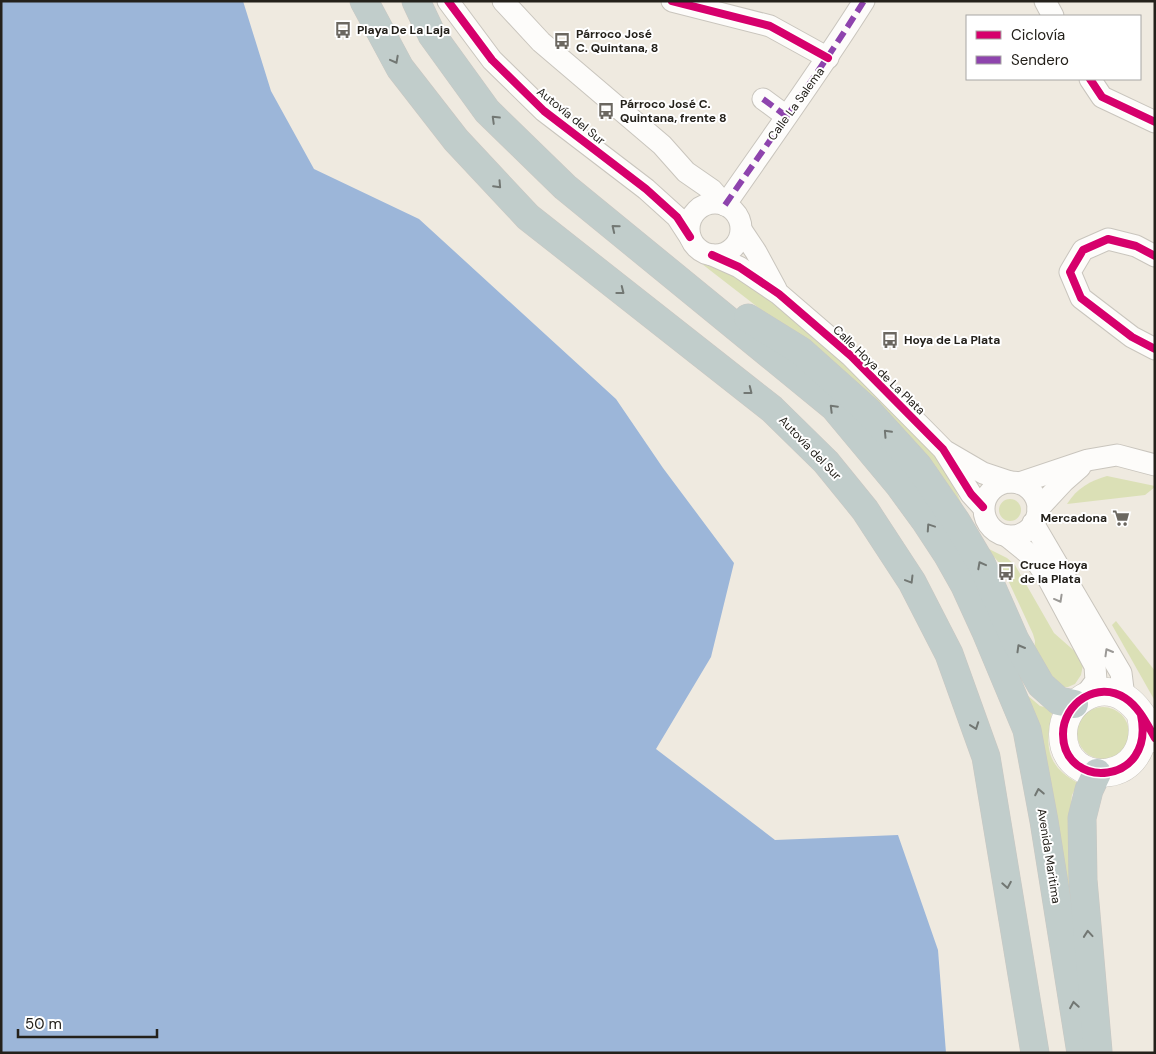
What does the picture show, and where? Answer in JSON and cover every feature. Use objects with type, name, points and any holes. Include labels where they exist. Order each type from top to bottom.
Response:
[{"type":"highway","name":"Autovía del Sur","points":[[364,1],[400,68],[456,140],[528,217],[772,409],[826,462],[865,510],[912,582],[949,654],[986,757],[1035,1053]]},
{"type":"highway","points":[[416,1],[432,34],[487,111],[565,187],[680,281],[733,308],[801,352],[868,411],[918,466],[956,521],[982,565],[1015,640],[1041,685],[1059,701],[1079,700]]},
{"type":"highway","name":"Avenida Maritima","points":[[680,281],[834,407],[926,522],[965,586],[1027,730],[1044,821],[1081,1053]]},
{"type":"highway","points":[[1098,1053],[1083,880],[1082,818],[1089,790],[1110,771]]},
{"type":"street","name":"Autovía del Sur","points":[[448,1],[492,60],[544,111],[646,189],[677,217],[690,238]]},
{"type":"street","points":[[503,1],[541,42],[662,145],[686,172],[712,190],[738,216],[742,232],[740,240],[735,246],[721,255],[712,255],[699,250],[690,238],[689,228],[691,220],[698,210],[709,204],[725,205]]},
{"type":"street","points":[[672,1],[770,26],[828,58]]},
{"type":"street","name":"Calle La Salema","points":[[725,205],[828,58],[864,1]]},
{"type":"street","points":[[1045,1],[1052,15]]},
{"type":"street","points":[[1091,80],[1102,97],[1155,122]]},
{"type":"street","points":[[763,99],[786,116]]},
{"type":"street","points":[[686,172],[698,210]]},
{"type":"street","name":"Autovía del Sur","points":[[646,189],[698,210]]},
{"type":"street","name":"Calle Hoya de La Plata","points":[[742,232],[756,252],[779,294]]},
{"type":"street","points":[[1155,256],[1136,246],[1108,239],[1083,250],[1070,272],[1082,298],[1132,337],[1155,349]]},
{"type":"street","name":"Calle Hoya de La Plata","points":[[712,255],[739,267],[779,294],[851,356],[943,450],[971,494],[983,507]]},
{"type":"street","name":"Calle Hoya de La Plata","points":[[943,450],[984,473],[1015,482]]},
{"type":"street","points":[[1155,465],[1117,455],[1088,460],[1015,482],[1002,483],[989,492],[983,507],[987,523],[999,534],[1006,536],[1034,558],[1049,580],[1095,666],[1096,681],[1064,721],[1063,735],[1066,748],[1073,760],[1084,769],[1110,771],[1155,770]]},
{"type":"street","points":[[1006,536],[1022,534],[1028,529],[1064,481],[1088,460]]},
{"type":"street","points":[[1015,482],[1027,487],[1033,493],[1037,501],[1036,516],[1121,673],[1133,706],[1144,727],[1144,740],[1140,752],[1133,762],[1110,771]]},
{"type":"street","points":[[1079,700],[1102,692],[1114,693],[1133,706],[1155,738]]},
{"type":"green space","points":[[702,264],[713,267],[725,267],[794,318],[872,391],[936,456],[951,479],[962,505],[965,518],[983,546],[1007,558],[1015,565],[1054,633],[1079,655],[1083,665],[1081,675],[1075,684],[1068,687],[1058,687],[1034,655],[1035,641],[1033,634],[1001,565],[995,558],[982,550],[782,326]]},
{"type":"green space","points":[[1107,476],[1155,487],[1145,495],[1067,504],[1084,486]]},
{"type":"green space","points":[[1010,499],[1018,502],[1021,510],[1018,518],[1010,521],[1002,518],[999,510],[1002,502]]},
{"type":"green space","points":[[1116,621],[1155,671],[1155,701],[1112,625]]},
{"type":"green space","points":[[1027,695],[1040,706],[1053,709],[1048,743],[1053,761],[1059,769],[1078,783],[1072,795],[1069,822],[1075,930]]},
{"type":"green space","points":[[1098,707],[1108,707],[1122,714],[1129,728],[1129,738],[1122,752],[1108,759],[1098,759],[1088,755],[1081,748],[1077,738],[1077,728],[1081,718],[1088,711]]},
{"type":"water","points":[[1,1],[243,1],[271,91],[314,169],[419,219],[616,399],[663,468],[734,563],[711,657],[656,749],[775,840],[898,835],[938,950],[946,1053],[1,1053]]},
{"type":"marked path","points":[[725,205],[864,1]]},
{"type":"marked path","points":[[763,99],[786,116]]},
{"type":"cycle path","points":[[448,1],[492,60],[544,111],[646,189],[677,217],[690,237]]},
{"type":"cycle path","points":[[672,1],[770,26],[828,58]]},
{"type":"cycle path","points":[[1091,80],[1102,97],[1155,122]]},
{"type":"cycle path","points":[[1155,256],[1136,246],[1108,239],[1083,250],[1070,272],[1081,298],[1132,337],[1155,349]]},
{"type":"cycle path","points":[[712,255],[739,267],[779,294],[851,356],[943,449],[971,494],[983,507]]},
{"type":"cycle path","points":[[1141,715],[1142,739],[1135,756],[1123,767],[1108,772],[1092,772],[1077,765],[1067,752],[1063,734],[1069,713],[1075,704],[1094,693],[1115,693],[1125,698],[1139,711],[1155,738]]},
{"type":"place","name":"Playa De La Laja","points":[[343,30]]},
{"type":"place","name":"Párroco José C. Quintana, 8","points":[[562,41]]},
{"type":"place","name":"Párroco José C. Quintana, frente 8","points":[[606,111]]},
{"type":"place","name":"Hoya de La Plata","points":[[890,340]]},
{"type":"place","name":"Mercadona","points":[[1121,518]]},
{"type":"place","name":"Cruce Hoya de la Plata","points":[[1006,572]]}]
